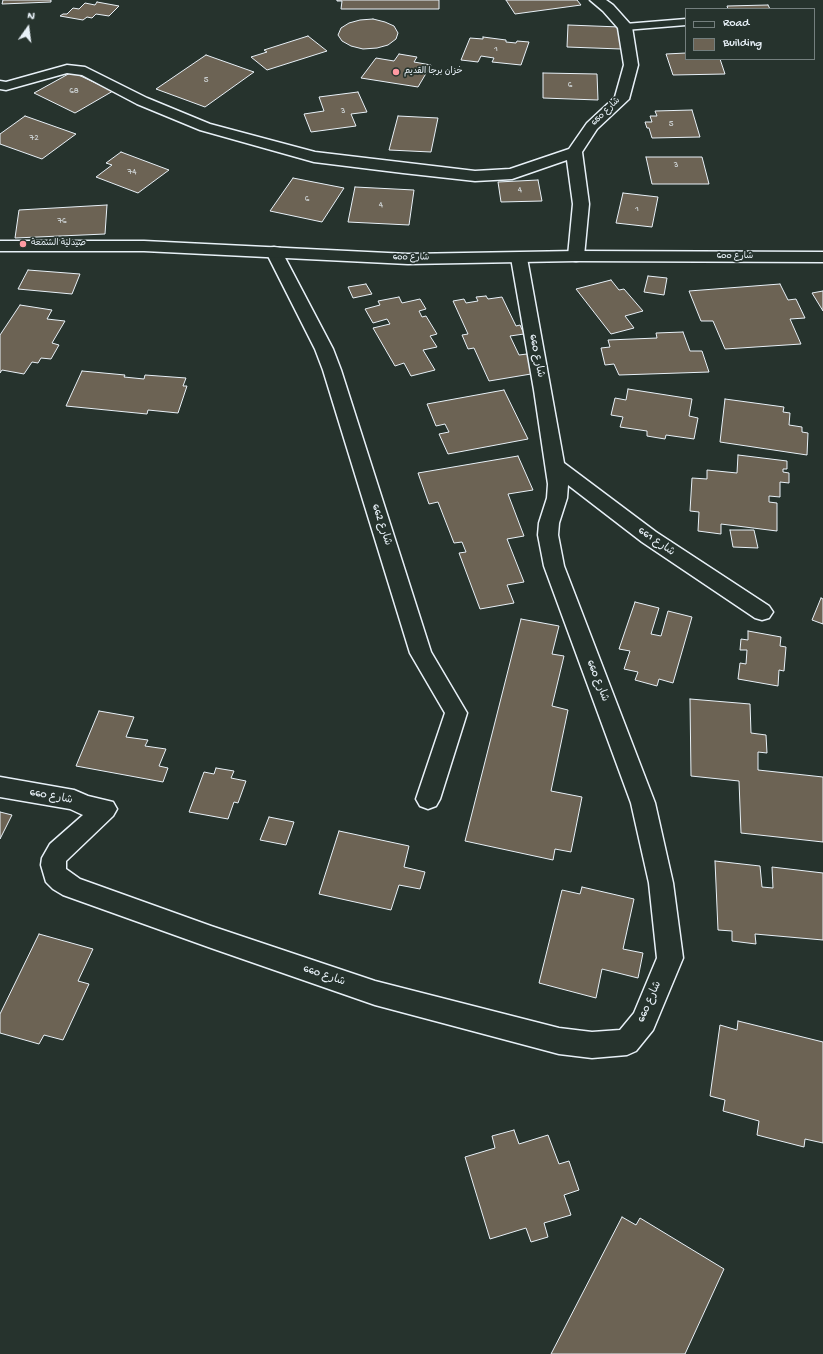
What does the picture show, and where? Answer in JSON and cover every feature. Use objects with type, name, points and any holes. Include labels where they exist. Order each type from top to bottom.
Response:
[{"type":"street","points":[[598,0],[608,8],[625,27]]},
{"type":"street","name":"شارع 650","points":[[574,152],[592,126],[622,99],[631,65],[625,27]]},
{"type":"street","points":[[0,86],[6,86],[32,77],[67,69],[85,71],[142,100],[205,127],[314,157],[403,168],[475,176],[512,174],[574,152],[581,204],[576,256]]},
{"type":"street","name":"شارع 600","points":[[0,246],[144,246],[408,259],[576,256],[823,257]]},
{"type":"street","name":"شارع 662","points":[[274,252],[324,349],[332,370],[421,653],[456,713],[428,800]]},
{"type":"street","name":"شارع 660","points":[[0,787],[74,800],[84,805],[105,809],[59,851],[54,858],[53,865],[55,874],[62,881],[72,887],[210,937],[375,993],[559,1041],[592,1045],[627,1042],[644,1021],[670,958],[661,883],[643,803],[554,566],[548,535],[549,523],[557,498],[558,484],[543,390],[518,258]]},
{"type":"street","name":"شارع 661","points":[[554,465],[649,537],[762,612]]},
{"type":"lane","points":[[625,27],[685,22]]},
{"type":"building","points":[[3,0],[51,0],[51,2],[2,4]]},
{"type":"building","points":[[337,0],[439,0],[439,9],[341,9],[342,1]]},
{"type":"building","points":[[506,0],[577,0],[581,5],[515,14]]},
{"type":"building","points":[[97,2],[119,6],[109,16],[96,14],[92,18],[87,17],[83,20],[60,16],[67,14],[73,8],[79,9],[85,3],[95,5]]},
{"type":"building","points":[[768,5],[770,8],[728,8],[727,6]]},
{"type":"building","points":[[373,19],[394,26],[398,33],[396,39],[388,45],[377,48],[363,49],[351,46],[342,41],[338,35],[341,28],[349,23]]},
{"type":"building","points":[[568,25],[620,27],[621,49],[567,47]]},
{"type":"building","points":[[308,36],[327,51],[267,70],[251,57],[267,52],[264,50]]},
{"type":"building","points":[[483,37],[506,40],[506,42],[529,42],[521,65],[492,62],[494,58],[481,56],[478,62],[461,60],[470,38],[483,39]]},
{"type":"building","points":[[685,53],[685,60],[720,60],[725,74],[673,75],[666,54]]},
{"type":"building","name":"خزان برجا القديم","points":[[399,54],[417,57],[414,62],[431,65],[418,87],[361,78],[376,58],[394,61]]},
{"type":"building","points":[[206,55],[254,72],[205,107],[156,89]]},
{"type":"building","points":[[72,72],[113,91],[75,113],[34,93]]},
{"type":"building","points":[[543,73],[597,74],[598,100],[543,98]]},
{"type":"building","points":[[358,92],[367,112],[351,114],[356,126],[311,132],[304,114],[324,111],[319,97]]},
{"type":"building","points":[[692,110],[700,137],[652,138],[649,128],[647,128],[645,122],[652,122],[650,116],[657,116],[655,111]]},
{"type":"building","points":[[25,116],[76,134],[42,159],[0,144],[0,134]]},
{"type":"building","points":[[398,116],[438,118],[431,152],[389,150]]},
{"type":"building","points":[[121,152],[169,170],[138,193],[96,177],[112,165],[106,163]]},
{"type":"building","points":[[646,157],[702,157],[709,184],[652,184]]},
{"type":"building","points":[[293,178],[344,188],[322,222],[270,211]]},
{"type":"building","points":[[538,180],[542,201],[501,202],[498,182]]},
{"type":"building","points":[[355,187],[414,190],[409,225],[348,222]]},
{"type":"building","points":[[623,193],[658,197],[652,227],[616,223]]},
{"type":"building","points":[[107,205],[105,234],[15,238],[19,210]]},
{"type":"building","points":[[28,270],[80,274],[72,294],[18,289]]},
{"type":"building","points":[[648,276],[667,278],[664,295],[644,292]]},
{"type":"building","points":[[611,280],[619,290],[624,289],[643,311],[625,316],[634,328],[611,334],[576,289]]},
{"type":"building","points":[[366,284],[372,294],[353,298],[348,287]]},
{"type":"building","points":[[780,284],[788,300],[796,299],[805,318],[790,319],[801,344],[725,349],[713,321],[701,321],[689,291]]},
{"type":"building","points":[[823,291],[823,311],[812,293]]},
{"type":"building","points":[[486,296],[488,299],[502,297],[516,326],[520,325],[524,334],[510,336],[519,355],[527,354],[537,373],[489,381],[474,348],[468,349],[462,335],[468,334],[453,301],[464,299],[466,303],[478,301],[476,297]]},
{"type":"building","points":[[399,297],[402,303],[420,299],[426,309],[419,311],[422,317],[426,316],[437,334],[430,336],[437,347],[423,350],[435,370],[411,376],[404,363],[395,366],[373,328],[390,324],[387,319],[373,323],[365,309],[380,305],[378,301]]},
{"type":"building","points":[[20,305],[52,310],[47,319],[65,321],[52,343],[59,345],[51,359],[41,358],[38,363],[32,362],[24,374],[2,370],[0,373],[0,335]]},
{"type":"building","points":[[683,332],[690,351],[702,351],[709,372],[619,375],[614,364],[605,365],[601,348],[610,347],[608,340],[657,338],[656,333]]},
{"type":"building","points":[[82,371],[125,375],[124,377],[144,379],[145,375],[186,378],[183,386],[187,386],[178,413],[148,410],[147,414],[66,406]]},
{"type":"building","points":[[628,389],[692,399],[689,416],[698,418],[694,439],[666,435],[665,439],[647,436],[647,431],[620,427],[623,417],[611,415],[615,398],[626,400]]},
{"type":"building","points":[[504,390],[528,439],[448,454],[439,434],[449,432],[445,424],[436,426],[427,404]]},
{"type":"building","points":[[725,399],[784,407],[783,412],[790,413],[789,425],[802,427],[802,432],[808,433],[807,455],[720,442]]},
{"type":"building","points":[[738,455],[787,461],[787,469],[783,469],[783,472],[789,473],[789,483],[780,482],[780,497],[769,496],[769,502],[777,503],[777,531],[721,524],[721,534],[698,531],[699,512],[690,511],[692,478],[707,479],[707,470],[737,473]]},
{"type":"building","points":[[518,456],[533,490],[508,494],[524,536],[507,539],[524,582],[507,585],[514,603],[480,609],[459,553],[466,552],[462,542],[454,543],[438,502],[429,504],[418,473]]},
{"type":"building","points":[[730,530],[754,530],[758,548],[733,547]]},
{"type":"building","points":[[821,598],[823,599],[823,624],[812,620]]},
{"type":"building","points":[[635,602],[659,608],[651,634],[661,636],[668,611],[692,617],[673,683],[659,679],[657,686],[635,680],[638,672],[624,669],[630,651],[619,649]]},
{"type":"building","points":[[521,619],[559,626],[552,654],[564,656],[552,706],[568,710],[551,791],[582,797],[571,852],[555,849],[553,860],[465,841]]},
{"type":"building","points":[[748,631],[781,637],[780,646],[786,647],[784,671],[779,670],[778,686],[738,679],[740,663],[746,664],[747,650],[740,650],[741,639],[748,640]]},
{"type":"building","points":[[690,699],[750,704],[751,733],[766,735],[767,753],[758,752],[758,770],[823,777],[823,842],[741,833],[739,781],[691,776]]},
{"type":"building","points":[[99,711],[134,717],[126,737],[148,740],[145,746],[166,749],[159,766],[168,768],[163,782],[76,766]]},
{"type":"building","points":[[216,768],[234,771],[231,778],[246,781],[238,803],[234,802],[228,819],[189,812],[204,772],[214,774]]},
{"type":"building","points":[[0,812],[12,815],[0,839]]},
{"type":"building","points":[[269,817],[294,822],[286,845],[260,840]]},
{"type":"building","points":[[339,831],[409,846],[404,867],[425,872],[420,889],[399,885],[391,910],[319,894]]},
{"type":"building","points":[[715,861],[760,866],[762,887],[773,888],[772,867],[823,873],[823,940],[755,934],[756,944],[732,941],[732,931],[718,930]]},
{"type":"building","points":[[582,887],[634,899],[623,949],[643,953],[638,978],[602,969],[596,998],[539,983],[562,890],[580,894]]},
{"type":"building","points":[[39,934],[93,949],[78,981],[89,984],[63,1040],[44,1035],[39,1044],[0,1033],[0,1014]]},
{"type":"building","points":[[738,1021],[823,1042],[823,1143],[805,1139],[804,1147],[757,1135],[759,1121],[723,1111],[725,1100],[710,1096],[720,1025],[737,1030]]},
{"type":"building","points":[[514,1130],[519,1144],[548,1135],[559,1164],[569,1161],[579,1190],[564,1195],[571,1215],[544,1223],[548,1237],[531,1242],[526,1228],[490,1239],[465,1157],[495,1148],[492,1136]]},
{"type":"building","points":[[622,1217],[636,1225],[640,1218],[724,1269],[685,1354],[551,1354]]},
{"type":"place","name":"خزان برجا القديم","points":[[396,72]]},
{"type":"place","name":"صيدلية الشمعة","points":[[23,244]]}]
